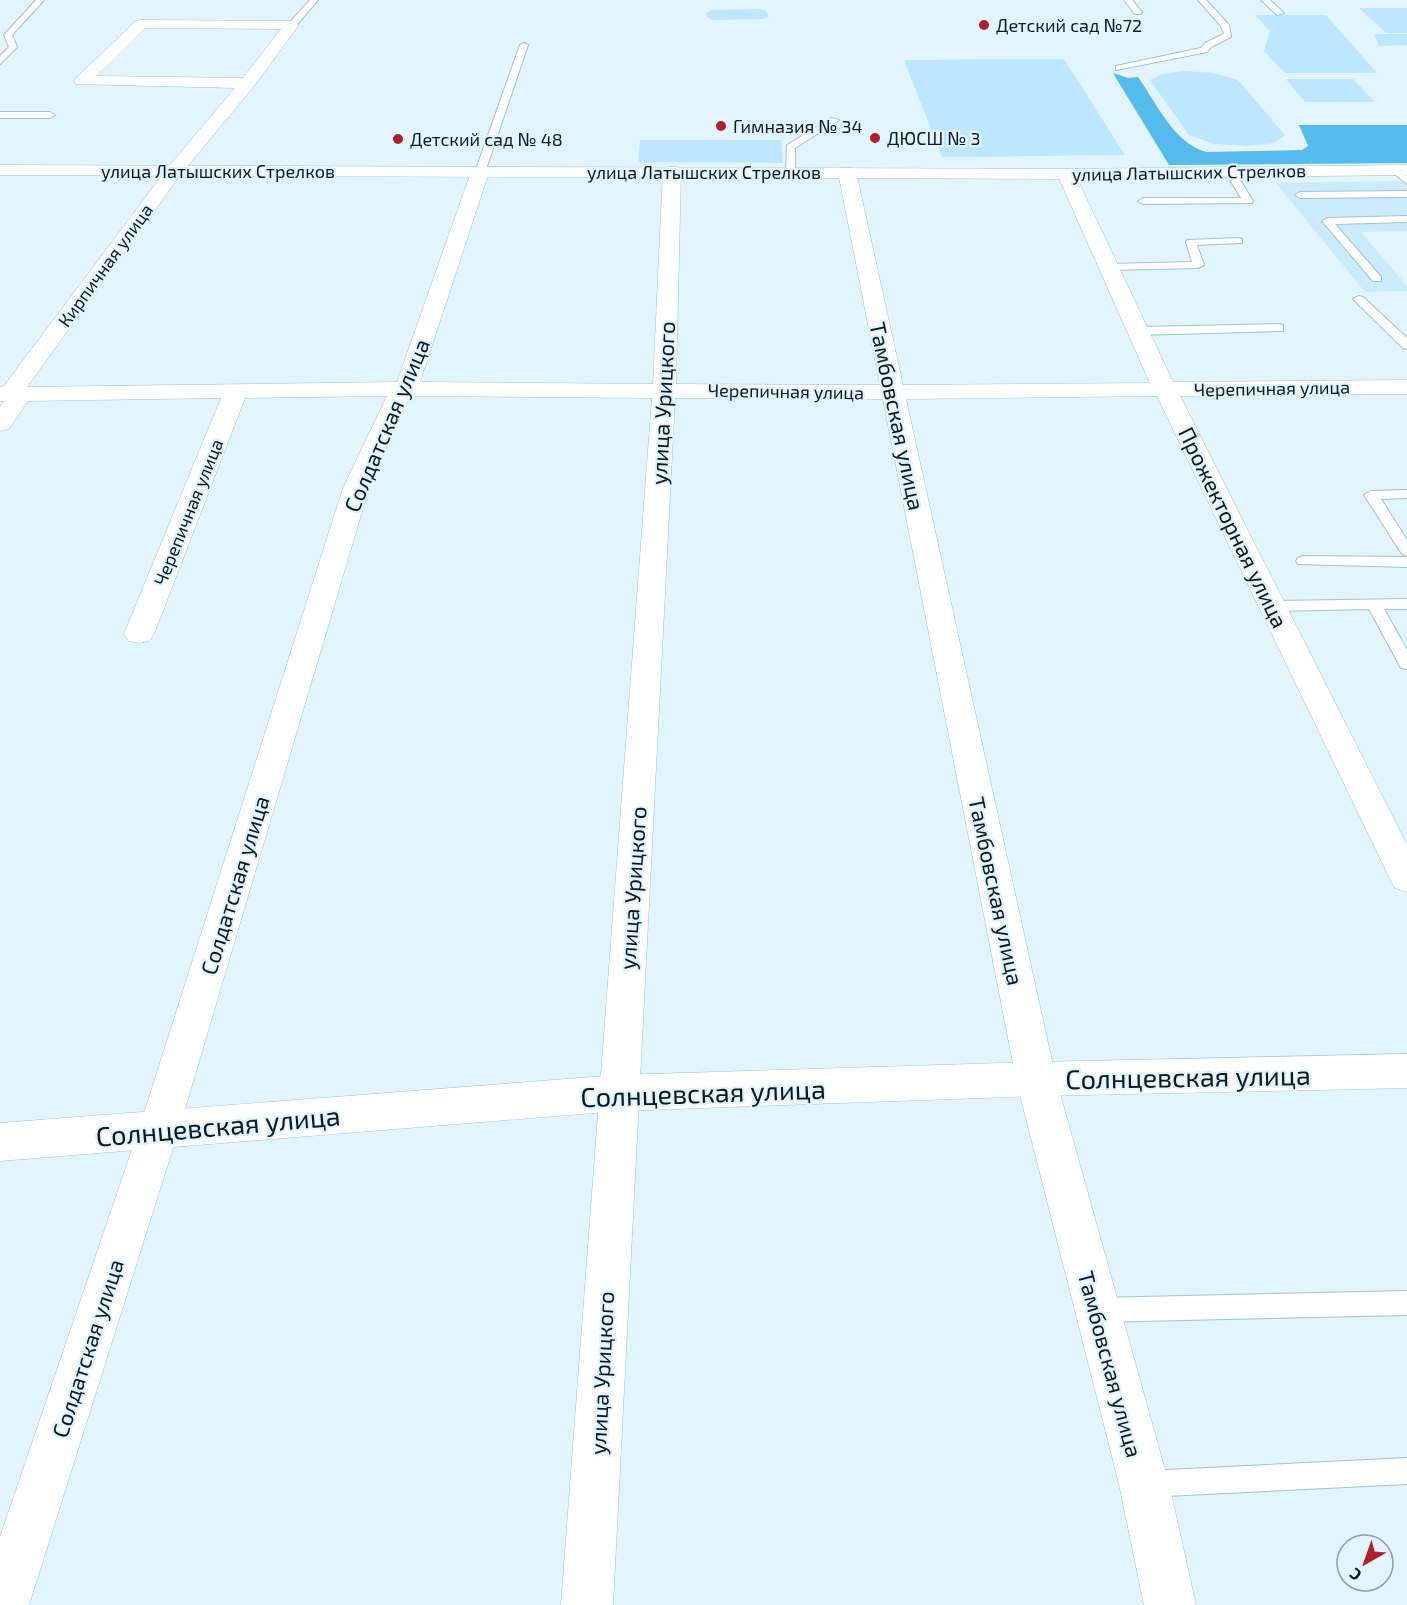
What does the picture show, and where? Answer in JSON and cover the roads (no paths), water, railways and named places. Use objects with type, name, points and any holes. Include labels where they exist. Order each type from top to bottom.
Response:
[{"type":"street","points":[[248,83],[82,81],[141,24],[292,25]]},
{"type":"street","name":"Кирпичная улица","points":[[10,394],[175,170],[248,83],[292,25]]},
{"type":"street","name":"улица Латышских Стрелков","points":[[0,170],[1404,174]]},
{"type":"street","name":"улица Урицкого","points":[[587,1605],[664,390],[672,171]]},
{"type":"street","name":"Солдатская улица","points":[[3,1605],[159,1129],[356,488],[394,403],[406,389],[480,172]]},
{"type":"street","name":"Тамбовская улица","points":[[847,172],[1036,1079],[1144,1484],[1170,1605]]},
{"type":"street","name":"Прожекторная улица","points":[[1066,174],[1165,389],[1407,879]]},
{"type":"street","name":"Черепичная улица","points":[[10,394],[406,389],[893,392],[1407,387]]},
{"type":"street","name":"Черепичная улица","points":[[139,634],[236,391]]},
{"type":"street","points":[[0,424],[10,394]]},
{"type":"street","name":"Солнцевская улица","points":[[0,1143],[618,1093],[1036,1079],[1407,1071]]},
{"type":"lane","points":[[0,61],[13,47],[8,35],[40,0]]},
{"type":"lane","points":[[292,25],[314,0]]},
{"type":"lane","points":[[1128,0],[1138,12]]},
{"type":"lane","points":[[1119,68],[1204,50],[1208,45],[1228,35],[1225,25],[1202,0]]},
{"type":"lane","points":[[1265,0],[1280,13]]},
{"type":"lane","points":[[480,172],[524,45]]},
{"type":"lane","points":[[0,115],[50,115]]},
{"type":"lane","points":[[790,172],[790,147],[834,120]]},
{"type":"lane","points":[[1143,201],[1248,201],[1230,172]]},
{"type":"lane","points":[[1300,195],[1407,194]]},
{"type":"lane","points":[[1377,279],[1327,220],[1407,219]]},
{"type":"lane","points":[[1109,267],[1198,265],[1191,242],[1238,241]]},
{"type":"lane","points":[[1359,299],[1407,345]]},
{"type":"lane","points":[[1139,331],[1279,328]]},
{"type":"lane","points":[[1407,494],[1371,495],[1407,551]]},
{"type":"lane","points":[[1303,561],[1407,562]]},
{"type":"lane","points":[[1273,606],[1407,604]]},
{"type":"lane","points":[[1374,605],[1407,664]]},
{"type":"lane","points":[[1096,1310],[1407,1304]]},
{"type":"lane","points":[[1144,1484],[1407,1471]]},
{"type":"place","name":"Детский сад №72","points":[[984,25]]},
{"type":"place","name":"Гимназия № 34","points":[[721,126]]},
{"type":"place","name":"ДЮСШ № 3","points":[[875,138]]},
{"type":"place","name":"Детский сад № 48","points":[[398,139]]}]
